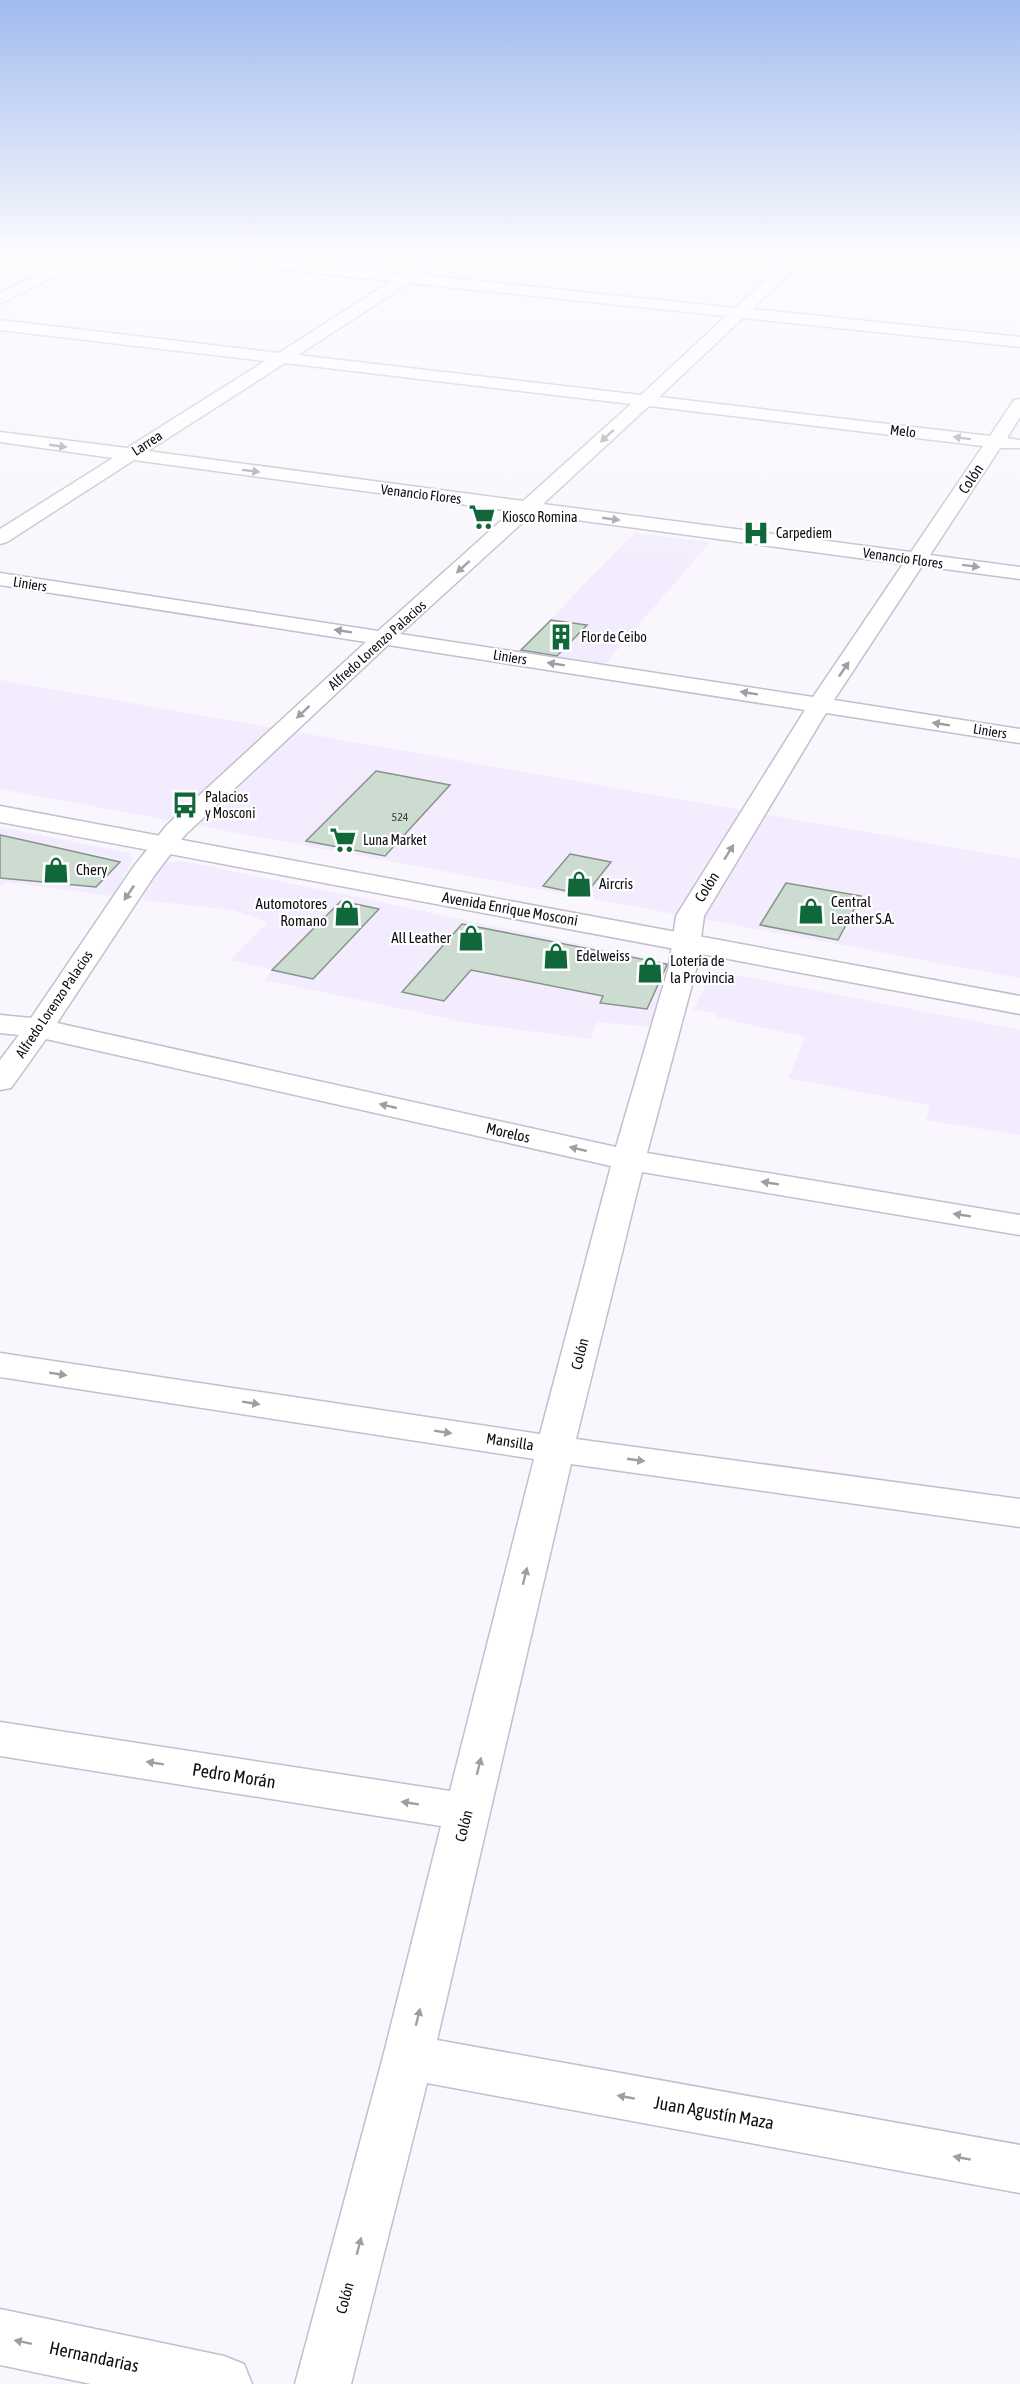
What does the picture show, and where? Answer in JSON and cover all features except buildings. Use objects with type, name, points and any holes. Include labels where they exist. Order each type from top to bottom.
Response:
[{"type":"street","name":"Larrea","points":[[0,538],[271,364]]},
{"type":"street","name":"Melo","points":[[325,364],[1020,444]]},
{"type":"street","name":"Alfredo Lorenzo Palacios","points":[[0,1081],[39,1028],[162,844],[683,364]]},
{"type":"street","name":"Colón","points":[[322,2384],[408,2057],[555,1449],[629,1160],[682,966],[690,916],[820,704],[1020,404]]},
{"type":"street","name":"Venancio Flores","points":[[0,438],[1020,573]]},
{"type":"street","name":"Liniers","points":[[0,579],[1020,736]]},
{"type":"street","name":"Avenida Enrique Mosconi","points":[[0,813],[1020,1005]]},
{"type":"street","name":"Morelos","points":[[0,1024],[39,1028],[629,1160],[1020,1225]]},
{"type":"street","name":"Mansilla","points":[[0,1365],[555,1449],[1020,1513]]},
{"type":"street","name":"Pedro Morán","points":[[0,1739],[468,1812]]},
{"type":"street","name":"Juan Agustín Maza","points":[[408,2057],[1020,2169]]},
{"type":"street","name":"Hernandarias","points":[[0,2337],[224,2384]]},
{"type":"shaded area","points":[[634,533],[710,542],[603,666],[519,652]]},
{"type":"shaded area","points":[[0,680],[1020,859],[1020,978],[0,789]]},
{"type":"shaded area","points":[[0,827],[129,853],[133,859],[113,896],[6,882],[0,888]]},
{"type":"shaded area","points":[[183,861],[661,961],[667,965],[651,1027],[597,1022],[591,1039],[474,1024],[265,980],[272,970],[231,960],[268,922],[233,910],[142,900],[156,869],[164,863]]},
{"type":"shaded area","points":[[720,972],[1020,1030],[1020,1135],[926,1120],[930,1105],[788,1078],[806,1037],[716,1017],[717,1013],[693,1010],[708,981]]},
{"type":"place","name":"Kiosco Romina","points":[[482,517]]},
{"type":"place","name":"Carpediem","points":[[756,533]]},
{"type":"place","name":"Flor de Ceibo","points":[[561,637]]},
{"type":"place","name":"Palacios y Mosconi","points":[[185,805]]},
{"type":"place","name":"Luna Market","points":[[343,840]]},
{"type":"place","name":"Chery","points":[[56,870]]},
{"type":"place","name":"Aircris","points":[[579,884]]},
{"type":"place","name":"Central Leather S.A.","points":[[811,911]]},
{"type":"place","name":"Automotores Romano","points":[[347,913]]},
{"type":"place","name":"All Leather","points":[[471,938]]},
{"type":"place","name":"Edelweiss","points":[[556,956]]},
{"type":"place","name":"Lotería de la Provincia","points":[[650,970]]}]
